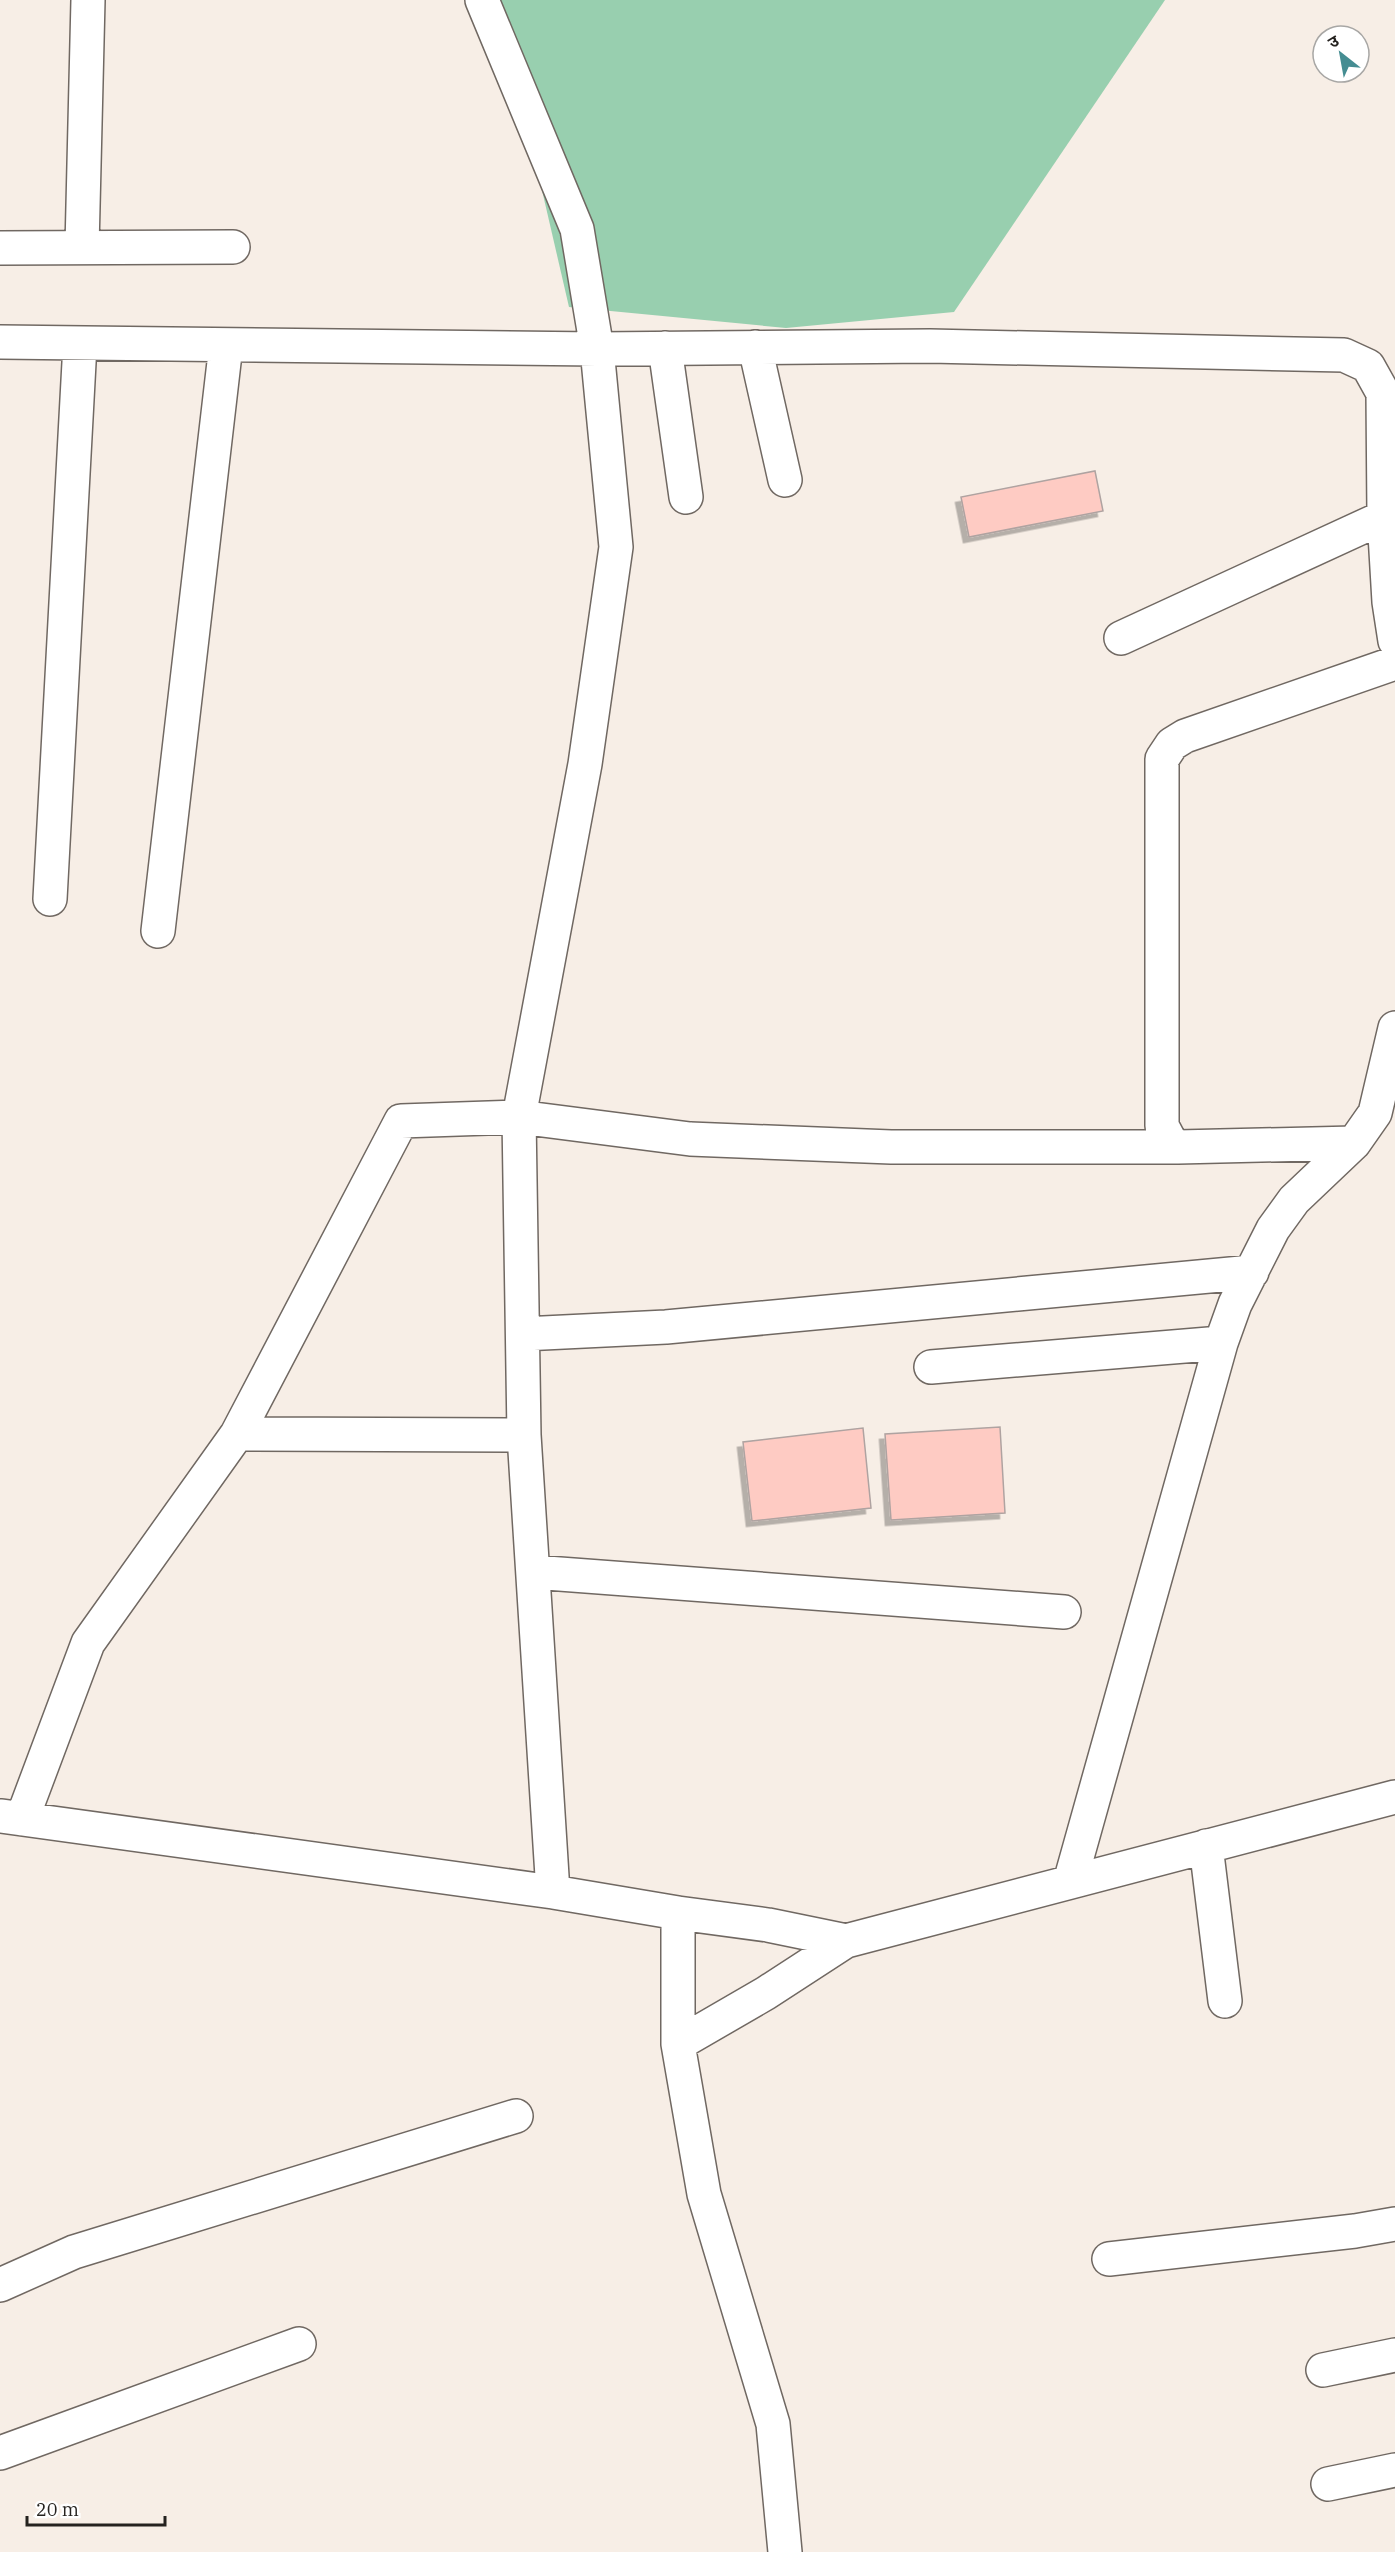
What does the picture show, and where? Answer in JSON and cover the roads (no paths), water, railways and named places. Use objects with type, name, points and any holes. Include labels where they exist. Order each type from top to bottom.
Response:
[{"type":"street","points":[[82,247],[88,0]]},
{"type":"street","points":[[482,0],[577,229],[597,349],[616,547],[585,764],[519,1116],[524,1435],[553,1892]]},
{"type":"street","points":[[0,248],[234,247]]},
{"type":"street","points":[[0,342],[597,349],[930,346],[1344,355],[1368,366],[1389,390],[1384,517],[1389,602],[1395,641]]},
{"type":"street","points":[[50,899],[80,344]]},
{"type":"street","points":[[158,931],[226,345]]},
{"type":"street","points":[[755,347],[785,480]]},
{"type":"street","points":[[665,348],[686,497]]},
{"type":"street","points":[[1121,638],[1384,517]]},
{"type":"street","points":[[1178,1147],[1170,1141],[1162,1126],[1161,759],[1173,744],[1185,736],[1395,663]]},
{"type":"street","points":[[1070,1882],[1221,1343],[1235,1304],[1273,1229],[1294,1200],[1354,1143],[1375,1113],[1395,1028]]},
{"type":"street","points":[[846,1941],[768,1925],[553,1892],[11,1817],[88,1643],[237,1434],[401,1121],[519,1116],[690,1139],[891,1147],[1178,1147],[1354,1143]]},
{"type":"street","points":[[523,1334],[666,1326],[1252,1272]]},
{"type":"street","points":[[931,1367],[1221,1343]]},
{"type":"street","points":[[237,1434],[524,1435]]},
{"type":"street","points":[[533,1572],[1064,1612]]},
{"type":"street","points":[[678,2044],[766,1993],[846,1941],[1395,1797]]},
{"type":"street","points":[[1206,1846],[1225,2001]]},
{"type":"street","points":[[678,1913],[678,2044],[704,2194],[773,2424],[785,2552]]},
{"type":"street","points":[[0,2285],[74,2252],[516,2116]]},
{"type":"street","points":[[1109,2259],[1355,2231],[1395,2224]]},
{"type":"street","points":[[0,2453],[299,2344]]},
{"type":"street","points":[[1323,2370],[1395,2355]]},
{"type":"street","points":[[1328,2484],[1395,2470]]}]
